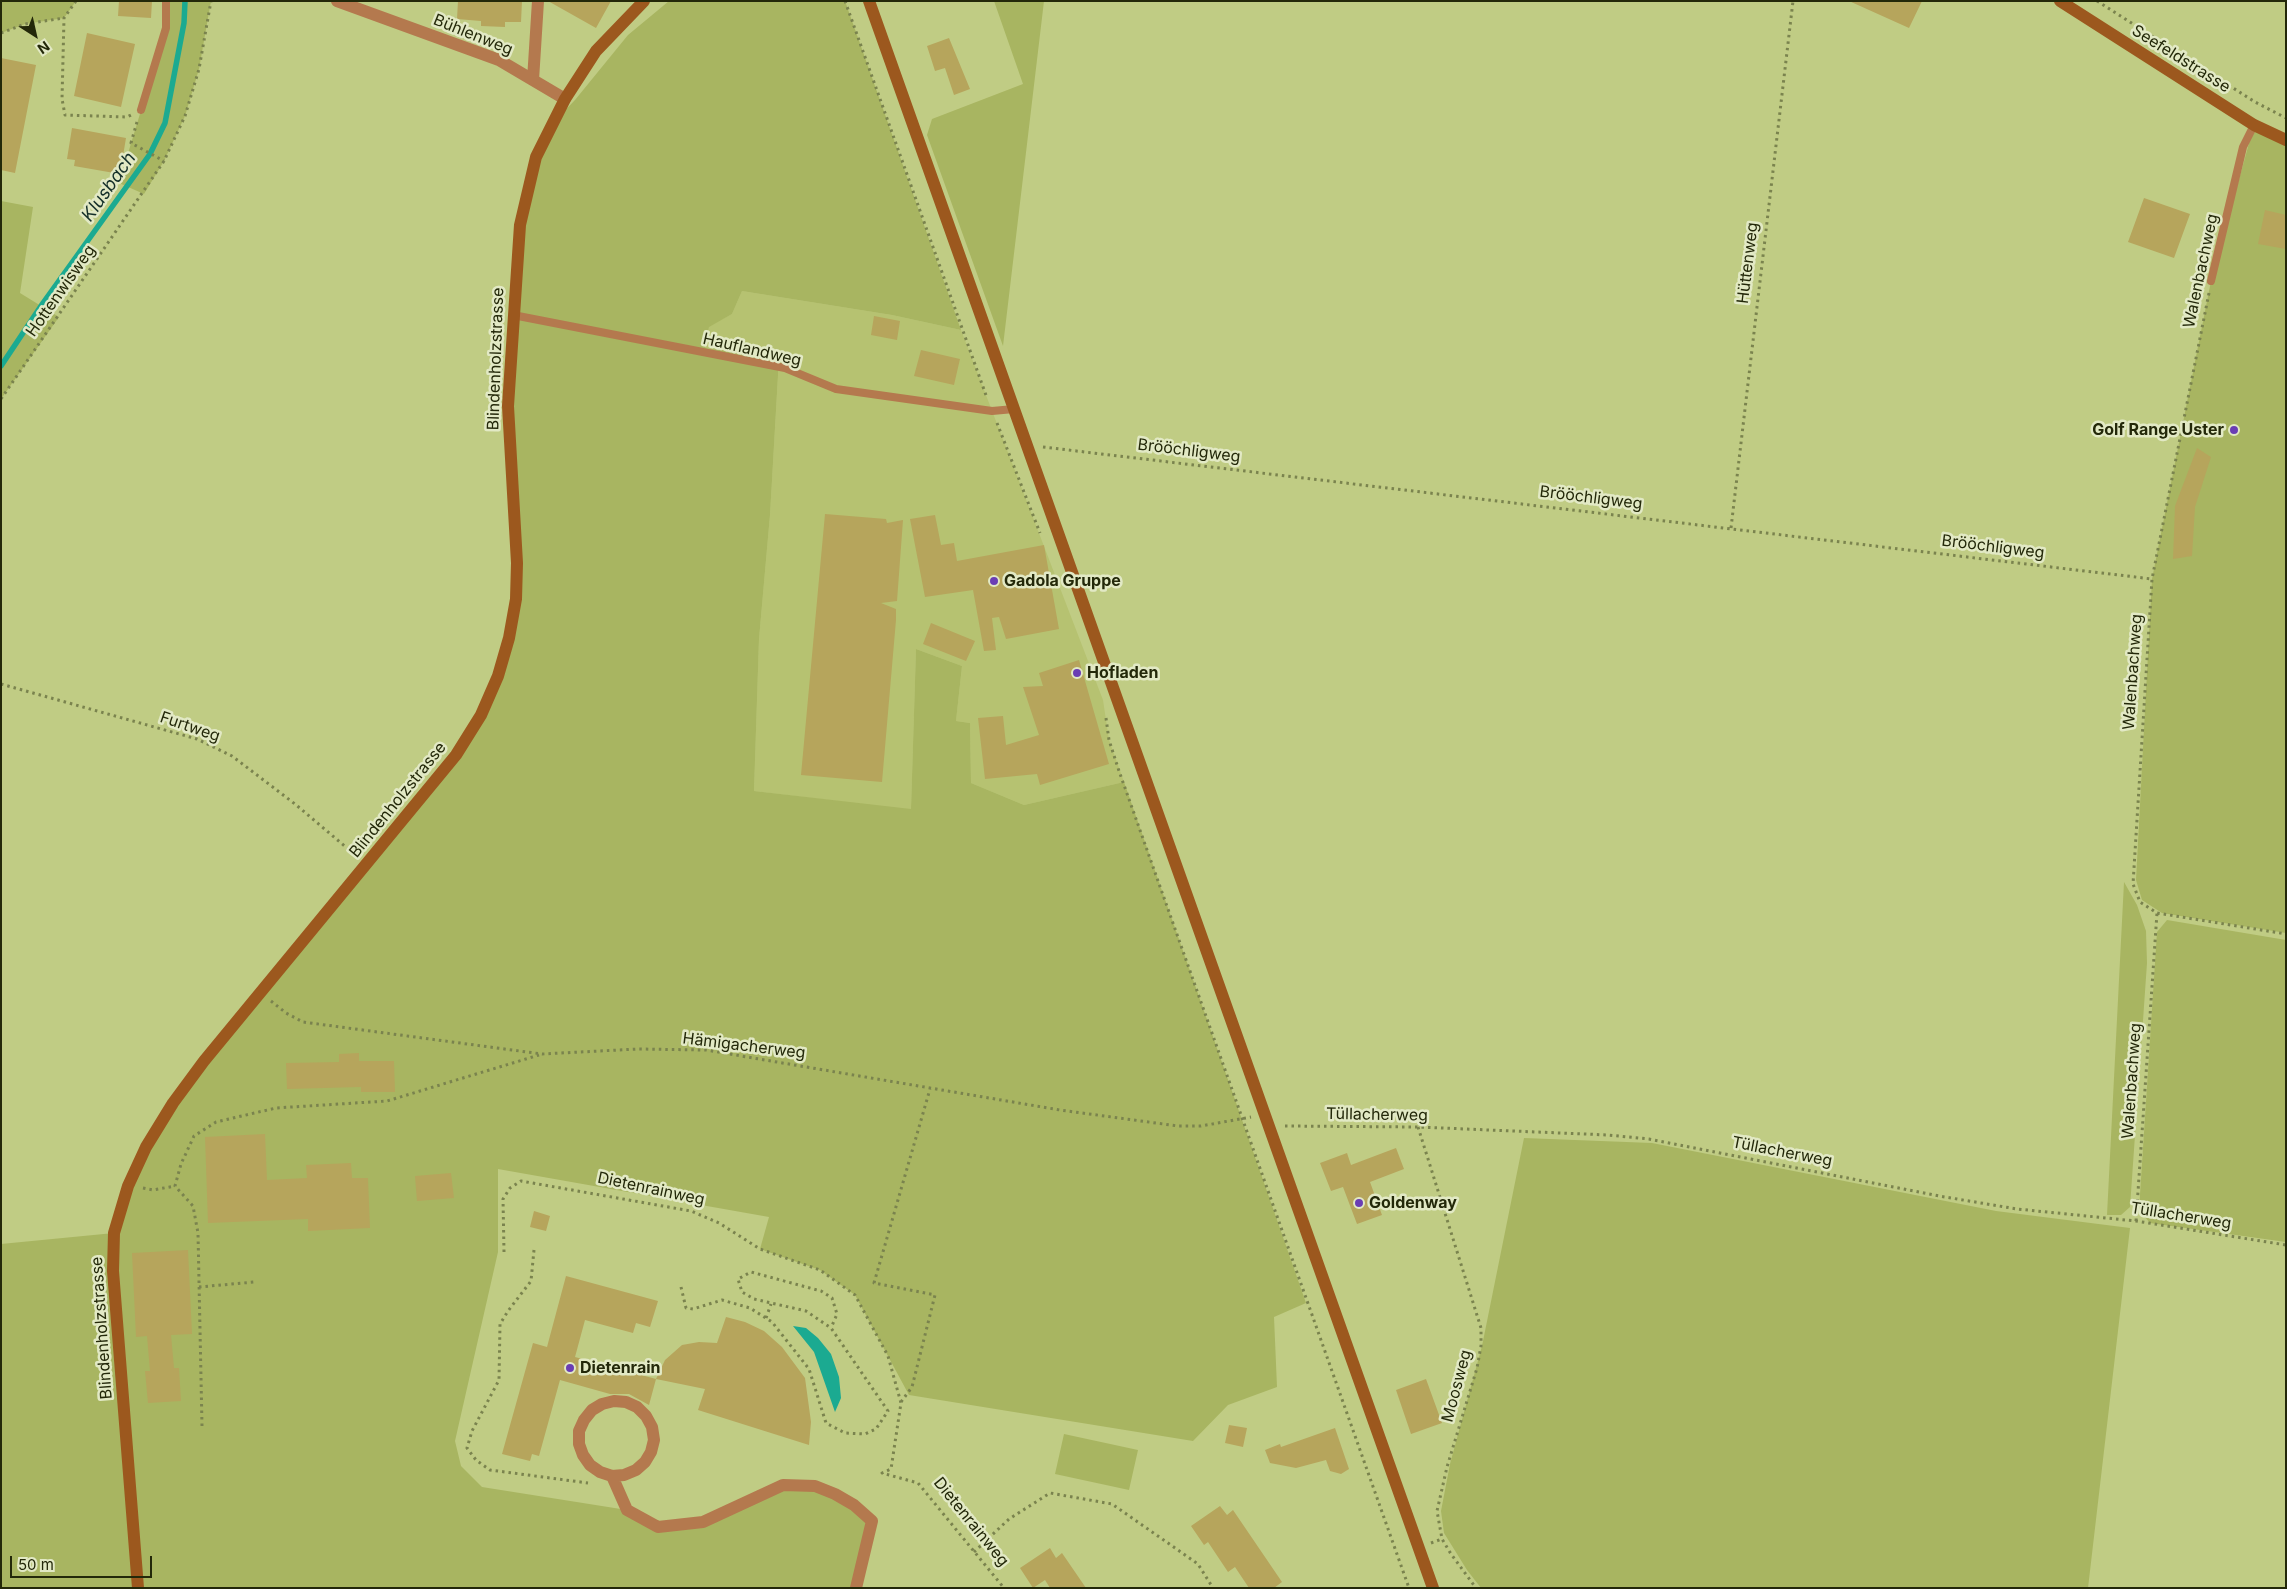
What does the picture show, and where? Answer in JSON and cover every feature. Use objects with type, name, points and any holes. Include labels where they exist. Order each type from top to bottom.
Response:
[{"type":"street","name":"Bühlenweg","points":[[337,1],[499,60],[565,98]]},
{"type":"street","points":[[533,80],[538,1]]},
{"type":"street","name":"Blindenholzstrasse","points":[[138,1588],[113,1271],[114,1233],[128,1186],[146,1146],[173,1103],[456,755],[481,715],[498,676],[509,638],[516,599],[517,563],[508,406],[520,225],[528,187],[536,157],[565,98],[596,51],[644,1]]},
{"type":"street","points":[[868,1],[1433,1588]]},
{"type":"street","name":"Seefeldstrasse","points":[[2060,1],[2254,125],[2286,140]]},
{"type":"street","points":[[614,1481],[636,1470],[645,1462],[651,1452],[654,1440],[652,1427],[646,1416],[638,1408],[626,1402],[614,1401],[597,1407],[584,1420],[579,1431],[582,1455],[590,1465],[614,1481],[627,1510],[658,1527],[703,1522],[783,1486],[815,1486],[836,1494],[854,1505],[872,1521],[856,1588]]},
{"type":"lane","points":[[141,110],[166,28],[166,1]]},
{"type":"lane","name":"Walenbachweg","points":[[2211,281],[2243,147],[2254,125]]},
{"type":"lane","name":"Hauflandweg","points":[[513,315],[785,368],[836,389],[992,411],[1014,409]]},
{"type":"path","points":[[76,1],[64,18],[62,99],[64,115],[127,117],[141,110]]},
{"type":"path","name":"Hottenwisweg","points":[[1,400],[164,161],[185,116],[199,69],[211,1]]},
{"type":"path","points":[[845,1],[974,367],[1006,444],[1031,515],[1043,541]]},
{"type":"path","name":"Hüttenweg","points":[[1731,528],[1793,1]]},
{"type":"path","points":[[2097,1],[2255,102],[2286,118]]},
{"type":"path","points":[[1,33],[25,24],[64,18]]},
{"type":"path","points":[[141,110],[131,143],[164,161]]},
{"type":"path","name":"Walenbachweg","points":[[2136,1221],[2157,913],[2140,902],[2133,884],[2152,579],[2211,281]]},
{"type":"path","name":"Brööchligweg","points":[[1027,445],[2152,579]]},
{"type":"path","name":"Furtweg","points":[[1,684],[197,739],[232,756],[295,804],[366,865]]},
{"type":"path","points":[[1104,710],[1109,740],[1119,771],[1409,1588]]},
{"type":"path","points":[[2157,913],[2286,934]]},
{"type":"path","name":"Hämigacherweg","points":[[261,993],[286,1013],[303,1022],[542,1054],[638,1049],[706,1050],[930,1089],[1138,1121],[1201,1126],[1264,1114]]},
{"type":"path","points":[[175,1186],[181,1164],[194,1136],[216,1122],[276,1108],[387,1101],[542,1054]]},
{"type":"path","points":[[901,1403],[912,1387],[935,1295],[874,1282],[930,1089]]},
{"type":"path","name":"Tüllacherweg","points":[[1270,1129],[1282,1126],[1418,1127],[1608,1135],[1649,1139],[1939,1196],[2017,1209],[2136,1221],[2286,1245]]},
{"type":"path","name":"Moosweg","points":[[1418,1127],[1481,1328],[1477,1368],[1447,1467],[1437,1511],[1442,1539],[1476,1588]]},
{"type":"path","name":"Dietenrainweg","points":[[504,1252],[503,1199],[510,1188],[521,1181],[691,1211],[719,1223],[760,1249],[820,1270],[856,1294],[888,1356],[901,1403],[891,1469],[882,1473],[918,1483],[1004,1588]]},
{"type":"path","points":[[128,1186],[154,1190],[175,1186]]},
{"type":"path","points":[[175,1186],[193,1206],[198,1233],[202,1426]]},
{"type":"path","points":[[534,1250],[531,1281],[500,1324],[499,1380],[472,1431],[467,1448],[476,1460],[490,1470],[614,1481]]},
{"type":"path","points":[[681,1287],[686,1308],[694,1309],[722,1300],[750,1308],[772,1322],[809,1369],[826,1423],[845,1433],[865,1434],[876,1429],[888,1411],[874,1387],[858,1370],[831,1328],[806,1312],[754,1299],[742,1292],[738,1279],[750,1272],[821,1292],[832,1298],[837,1314],[831,1328]]},
{"type":"path","points":[[199,1287],[254,1282]]},
{"type":"path","points":[[766,1318],[771,1304]]},
{"type":"path","points":[[974,1552],[1009,1519],[1050,1493],[1112,1504],[1198,1564],[1213,1588]]},
{"type":"shaded area","points":[[1,1],[76,1],[64,18],[25,24],[1,33]]},
{"type":"shaded area","points":[[166,1],[211,1],[199,69],[185,116],[164,161],[144,194],[119,183],[166,28]]},
{"type":"shaded area","points":[[669,1],[845,1],[961,330],[892,315],[742,291],[732,314],[709,327],[705,348],[779,358],[770,515],[759,639],[754,791],[911,809],[916,649],[962,666],[956,721],[970,723],[971,783],[1024,805],[1124,782],[1306,1303],[1274,1317],[1277,1387],[1228,1405],[1193,1441],[909,1395],[855,1295],[820,1270],[760,1249],[769,1217],[498,1169],[498,1252],[455,1441],[461,1466],[482,1487],[627,1510],[658,1527],[703,1522],[783,1485],[815,1486],[872,1521],[856,1588],[1,1588],[1,1244],[114,1233],[128,1186],[173,1103],[481,715],[516,599],[511,460],[520,225],[550,126],[575,100],[628,35]]},
{"type":"shaded area","points":[[994,1],[1044,1],[1003,346],[927,135],[932,119],[1023,84]]},
{"type":"shaded area","points":[[2254,125],[2286,140],[2286,933],[2162,913],[2142,900],[2136,880],[2152,579],[2211,281]]},
{"type":"shaded area","points":[[1,201],[33,207],[20,293],[59,317],[1,399]]},
{"type":"shaded area","points":[[742,291],[892,315],[961,330],[1103,700],[1109,740],[1124,782],[1024,805],[971,783],[970,723],[956,721],[962,666],[916,649],[911,810],[754,791],[759,639],[770,515],[779,359],[705,348],[709,326],[732,314]]},
{"type":"shaded area","points":[[2124,882],[2137,905],[2146,931],[2147,963],[2130,1207],[2121,1215],[2107,1215]]},
{"type":"shaded area","points":[[2167,920],[2286,940],[2286,1242],[2150,1223],[2139,1210],[2157,932]]},
{"type":"shaded area","points":[[1524,1138],[1652,1143],[1996,1211],[2130,1228],[2088,1588],[1481,1588],[1467,1570],[1444,1533],[1441,1511],[1450,1464],[1482,1346]]},
{"type":"shaded area","points":[[1064,1434],[1138,1450],[1129,1490],[1055,1474]]},
{"type":"water","points":[[793,1326],[806,1328],[818,1338],[831,1354],[839,1377],[841,1398],[835,1412],[814,1352]]},
{"type":"building","points":[[119,1],[152,1],[151,18],[118,16]]},
{"type":"building","points":[[458,1],[522,1],[521,22],[505,22],[505,27],[481,26],[481,21],[457,19]]},
{"type":"building","points":[[548,1],[611,1],[596,28]]},
{"type":"building","points":[[1849,1],[1922,1],[1909,28]]},
{"type":"building","points":[[87,33],[135,44],[121,107],[74,96]]},
{"type":"building","points":[[949,38],[970,89],[954,95],[945,68],[935,71],[927,46]]},
{"type":"building","points":[[1,58],[36,65],[15,173],[1,170]]},
{"type":"building","points":[[72,128],[126,138],[120,174],[74,166],[75,160],[67,159]]},
{"type":"building","points":[[2144,198],[2190,214],[2174,258],[2128,242]]},
{"type":"building","points":[[2265,210],[2286,215],[2286,249],[2258,244]]},
{"type":"building","points":[[874,316],[900,321],[897,340],[871,335]]},
{"type":"building","points":[[921,350],[960,359],[954,385],[914,376]]},
{"type":"building","points":[[2197,448],[2211,457],[2195,507],[2192,556],[2173,559],[2175,506]]},
{"type":"building","points":[[825,514],[886,519],[887,523],[903,520],[897,601],[881,603],[896,609],[882,782],[801,775]]},
{"type":"building","points":[[935,515],[941,545],[954,543],[957,561],[1044,545],[1059,629],[1006,639],[999,617],[992,618],[996,650],[984,651],[973,590],[925,597],[910,519]]},
{"type":"building","points":[[931,623],[975,641],[966,661],[923,644]]},
{"type":"building","points":[[1079,660],[1109,764],[1040,785],[1037,774],[985,779],[978,718],[1003,716],[1006,745],[1039,735],[1023,687],[1043,686],[1039,673]]},
{"type":"building","points":[[359,1053],[359,1061],[394,1061],[395,1092],[361,1092],[361,1087],[287,1089],[286,1063],[339,1062],[339,1054]]},
{"type":"building","points":[[265,1134],[267,1180],[307,1178],[306,1165],[351,1163],[352,1178],[368,1178],[370,1228],[308,1231],[308,1219],[208,1223],[205,1137]]},
{"type":"building","points":[[1396,1148],[1404,1169],[1370,1182],[1382,1215],[1357,1224],[1343,1187],[1331,1191],[1320,1163],[1347,1153],[1351,1165]]},
{"type":"building","points":[[451,1173],[454,1198],[417,1201],[415,1176]]},
{"type":"building","points":[[534,1211],[550,1216],[546,1231],[530,1227]]},
{"type":"building","points":[[188,1250],[192,1334],[171,1335],[174,1368],[179,1368],[181,1401],[148,1403],[145,1371],[150,1371],[147,1336],[136,1337],[132,1253]]},
{"type":"building","name":"Dietenrain","points":[[566,1276],[658,1301],[650,1327],[636,1323],[633,1333],[585,1320],[575,1357],[656,1379],[649,1405],[629,1394],[610,1394],[560,1380],[539,1456],[532,1454],[530,1461],[502,1454],[533,1343],[547,1347]]},
{"type":"building","points":[[726,1317],[745,1322],[764,1331],[782,1347],[805,1378],[811,1422],[809,1445],[698,1410],[705,1389],[656,1379],[665,1360],[682,1345],[699,1342],[717,1343]]},
{"type":"building","points":[[1426,1379],[1442,1423],[1411,1434],[1396,1390]]},
{"type":"building","points":[[1229,1425],[1247,1428],[1243,1447],[1225,1443]]},
{"type":"building","points":[[1335,1428],[1349,1469],[1341,1474],[1330,1471],[1326,1460],[1296,1468],[1270,1463],[1265,1450],[1280,1444],[1281,1447]]},
{"type":"building","points":[[1220,1506],[1227,1515],[1233,1510],[1282,1582],[1274,1588],[1249,1588],[1235,1567],[1228,1572],[1208,1542],[1204,1545],[1191,1526]]},
{"type":"building","points":[[1050,1548],[1056,1558],[1062,1553],[1086,1588],[1050,1588],[1045,1580],[1033,1588],[1020,1568]]},
{"type":"waterway","name":"Klusbach","points":[[1,366],[43,303],[150,154],[165,123],[184,23],[185,1]]},
{"type":"place","name":"Golf Range Uster","points":[[2234,430]]},
{"type":"place","name":"Gadola Gruppe","points":[[994,581]]},
{"type":"place","name":"Hofladen","points":[[1077,673]]},
{"type":"place","name":"Goldenway","points":[[1359,1203]]},
{"type":"place","name":"Dietenrain","points":[[570,1368]]}]
